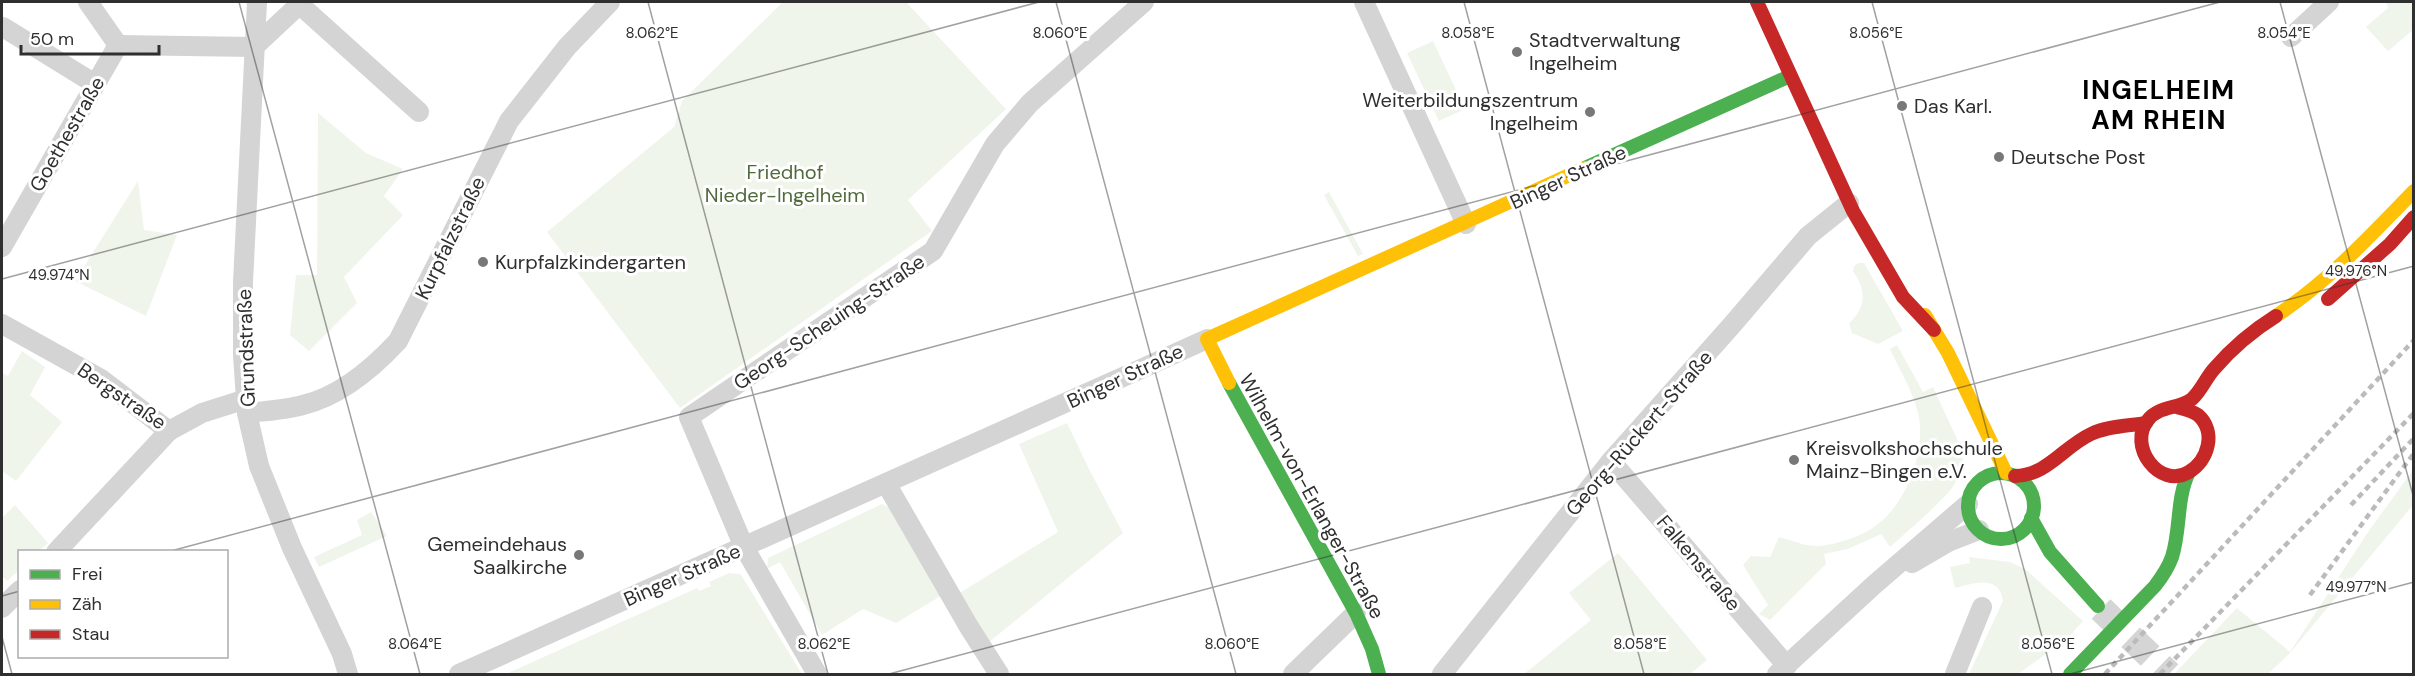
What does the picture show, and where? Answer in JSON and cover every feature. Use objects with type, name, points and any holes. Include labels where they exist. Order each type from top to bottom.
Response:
[{"type":"main road","points":[[1757,2],[1849,203],[1903,297],[1934,330],[2010,475],[2028,487],[2034,504]]},
{"type":"main road","name":"Binger Straße","points":[[1207,339],[1790,76]]},
{"type":"main road","points":[[2160,487],[2153,467],[2144,454],[2141,438],[2146,423],[2162,409],[2177,406],[2192,399],[2230,352],[2245,338],[2314,290],[2414,191]]},
{"type":"main road","points":[[2318,306],[2358,273],[2414,218]]},
{"type":"main road","name":"Wilhelm-von-Erlanger-Straße","points":[[1207,339],[1221,369],[1356,614],[1372,649],[1379,675]]},
{"type":"main road","points":[[1971,401],[1978,449]]},
{"type":"main road","points":[[2153,467],[2172,475],[2189,472],[2199,466],[2208,453],[2210,439],[2206,425],[2196,414],[2177,406]]},
{"type":"main road","points":[[2206,425],[2211,407]]},
{"type":"main road","points":[[2047,488],[2034,504],[2031,518],[2023,530],[2007,538],[1995,538],[1979,530],[1972,521],[1968,504],[1981,475],[1996,473],[2028,476],[2042,470],[2093,433],[2108,428],[2146,423]]},
{"type":"main road","points":[[2129,446],[2144,454]]},
{"type":"main road","points":[[2070,675],[2155,586],[2170,562],[2175,537],[2178,498],[2189,472]]},
{"type":"main road","points":[[2031,518],[2034,529],[2042,541],[2084,593]]},
{"type":"main road","points":[[2007,538],[2023,548]]},
{"type":"main road","points":[[2145,596],[2156,574],[2161,542]]},
{"type":"main road","points":[[2036,557],[2098,606]]},
{"type":"street","points":[[88,2],[118,45],[254,47],[301,3],[419,112]]},
{"type":"street","name":"Grundstraße","points":[[257,2],[243,282],[243,356],[247,406],[263,476],[292,548],[342,654],[348,675]]},
{"type":"street","name":"Kurpfalzstraße","points":[[247,406],[304,405],[325,396],[374,366],[398,341],[509,121],[567,47],[610,2]]},
{"type":"street","name":"Georg-Scheuing-Straße","points":[[744,548],[689,417],[933,251],[995,144],[1030,103],[1143,2]]},
{"type":"street","points":[[1364,2],[1466,224]]},
{"type":"street","points":[[2291,37],[2329,2]]},
{"type":"street","points":[[2,27],[95,84]]},
{"type":"street","name":"Goethestraße","points":[[2,247],[118,45]]},
{"type":"street","name":"Georg-Rückert-Straße","points":[[1442,675],[1611,461],[1808,236],[1849,203]]},
{"type":"street","name":"Bergstraße","points":[[2,324],[101,379],[169,431],[202,413],[247,406]]},
{"type":"street","name":"Binger Straße","points":[[459,675],[887,485],[1207,339]]},
{"type":"street","points":[[58,550],[169,431]]},
{"type":"street","name":"Falkenstraße","points":[[1611,461],[1782,670]]},
{"type":"street","points":[[887,485],[999,675]]},
{"type":"street","points":[[1782,670],[1875,584],[1968,504]]},
{"type":"street","points":[[1875,584],[1948,542],[1979,530]]},
{"type":"street","points":[[744,548],[817,675]]},
{"type":"street","points":[[2,608],[18,592]]},
{"type":"street","points":[[1955,675],[1982,606]]},
{"type":"street","points":[[1293,675],[1356,614]]},
{"type":"green space","name":"Friedhof Nieder-Ingelheim","points":[[783,2],[906,2],[1006,109],[908,200],[932,231],[680,408],[547,232],[674,127],[682,101]]},
{"type":"green space","points":[[2413,2],[2414,29],[2388,51],[2366,27],[2388,8],[2386,3]]},
{"type":"green space","points":[[1433,41],[1465,109],[1439,121],[1407,53]]},
{"type":"green space","points":[[318,113],[366,153],[403,169],[384,196],[403,215],[344,277],[357,303],[309,351],[290,335],[296,275],[317,275]]},
{"type":"green space","points":[[138,181],[144,230],[177,235],[146,316],[75,281]]},
{"type":"green space","points":[[1329,192],[1363,254],[1358,256],[1324,195]]},
{"type":"green space","points":[[1864,263],[1903,331],[1878,344],[1852,333],[1849,323],[1862,305],[1862,291],[1853,271],[1854,266]]},
{"type":"green space","points":[[1897,345],[1923,392],[1933,387],[1963,452],[1962,473],[1949,492],[1890,547],[1881,534],[1848,549],[1824,554],[1826,564],[1770,620],[1759,614],[1768,605],[1743,565],[1751,556],[1770,557],[1779,537],[1819,546],[1858,536],[1888,515],[1912,475],[1919,445],[1919,417],[1914,399],[1890,349]]},
{"type":"green space","points":[[22,351],[45,367],[30,395],[62,422],[16,481],[2,471],[2,373],[8,376]]},
{"type":"green space","points":[[1067,423],[1123,533],[988,643],[958,594],[1058,532],[1019,444]]},
{"type":"green space","points":[[2413,470],[2413,505],[2290,653],[2268,674],[2174,674],[2237,608],[2290,652],[2368,532]]},
{"type":"green space","points":[[882,504],[892,509],[944,594],[896,623],[863,609],[822,635],[780,562],[767,569],[768,558]]},
{"type":"green space","points":[[15,505],[48,543],[40,550],[18,550],[18,571],[7,581],[2,576],[2,518]]},
{"type":"green space","points":[[371,512],[387,536],[319,567],[314,557],[362,535],[357,520]]},
{"type":"green space","points":[[1618,553],[1707,660],[1690,674],[1675,672],[1672,674],[1524,674],[1591,620],[1569,593]]},
{"type":"green space","points":[[1969,557],[2010,562],[2025,569],[2083,621],[2067,639],[2018,674],[1969,674],[2003,601],[2001,592],[1985,582],[1955,588],[1950,567],[1970,563]]},
{"type":"green space","points":[[729,573],[740,574],[743,578],[802,674],[506,674],[697,588],[699,591],[711,586],[709,582]]},
{"type":"tunnel","points":[[2101,609],[2169,674]]},
{"type":"railway","points":[[2105,674],[2414,340]]},
{"type":"railway","points":[[2160,674],[2414,413]]},
{"type":"railway","points":[[2351,505],[2414,438]]},
{"type":"railway","points":[[2310,595],[2414,453]]},
{"type":"traffic: fast","points":[[1585,168],[1790,76]]},
{"type":"traffic: fast","points":[[1229,383],[1356,613],[1372,649],[1379,674]]},
{"type":"traffic: fast","points":[[2070,674],[2155,586],[2165,572],[2175,546],[2182,493],[2189,472]]},
{"type":"traffic: fast","points":[[2001,473],[2013,476],[2024,483],[2031,494],[2034,506],[2031,518],[2024,529],[2013,536],[2001,539],[1989,536],[1978,529],[1971,518],[1968,506],[1971,494],[1978,483],[1989,476],[2001,473]]},
{"type":"traffic: fast","points":[[2031,518],[2050,552],[2098,606]]},
{"type":"traffic: slow","points":[[1229,383],[1207,339],[1585,168]]},
{"type":"traffic: slow","points":[[2276,316],[2331,273],[2414,191]]},
{"type":"traffic: slow","points":[[1925,315],[1948,353],[2006,473]]},
{"type":"traffic: jam","points":[[1757,2],[1853,211],[1903,297],[1934,330]]},
{"type":"traffic: jam","points":[[2328,299],[2390,244],[2414,217]]},
{"type":"traffic: jam","points":[[2177,407],[2198,415],[2204,422],[2209,437],[2205,453],[2196,467],[2178,476],[2167,475],[2157,470],[2149,462],[2141,441],[2148,420],[2157,412],[2192,399],[2228,354],[2276,316]]},
{"type":"traffic: jam","points":[[2015,476],[2037,471],[2081,439],[2098,431],[2146,423]]},
{"type":"place","name":"Stadtverwaltung Ingelheim","points":[[1517,52]]},
{"type":"place","name":"Das Karl.","points":[[1902,106]]},
{"type":"place","name":"Weiterbildungszentrum Ingelheim","points":[[1590,112]]},
{"type":"place","name":"Deutsche Post","points":[[1999,157]]},
{"type":"place","name":"Kurpfalzkindergarten","points":[[483,262]]},
{"type":"place","name":"Kreisvolkshochschule Mainz-Bingen e.V.","points":[[1794,460]]},
{"type":"place","name":"Gemeindehaus Saalkirche","points":[[579,555]]},
{"type":"district","name":"INGELHEIM AM RHEIN","points":[[2159,105]]}]
